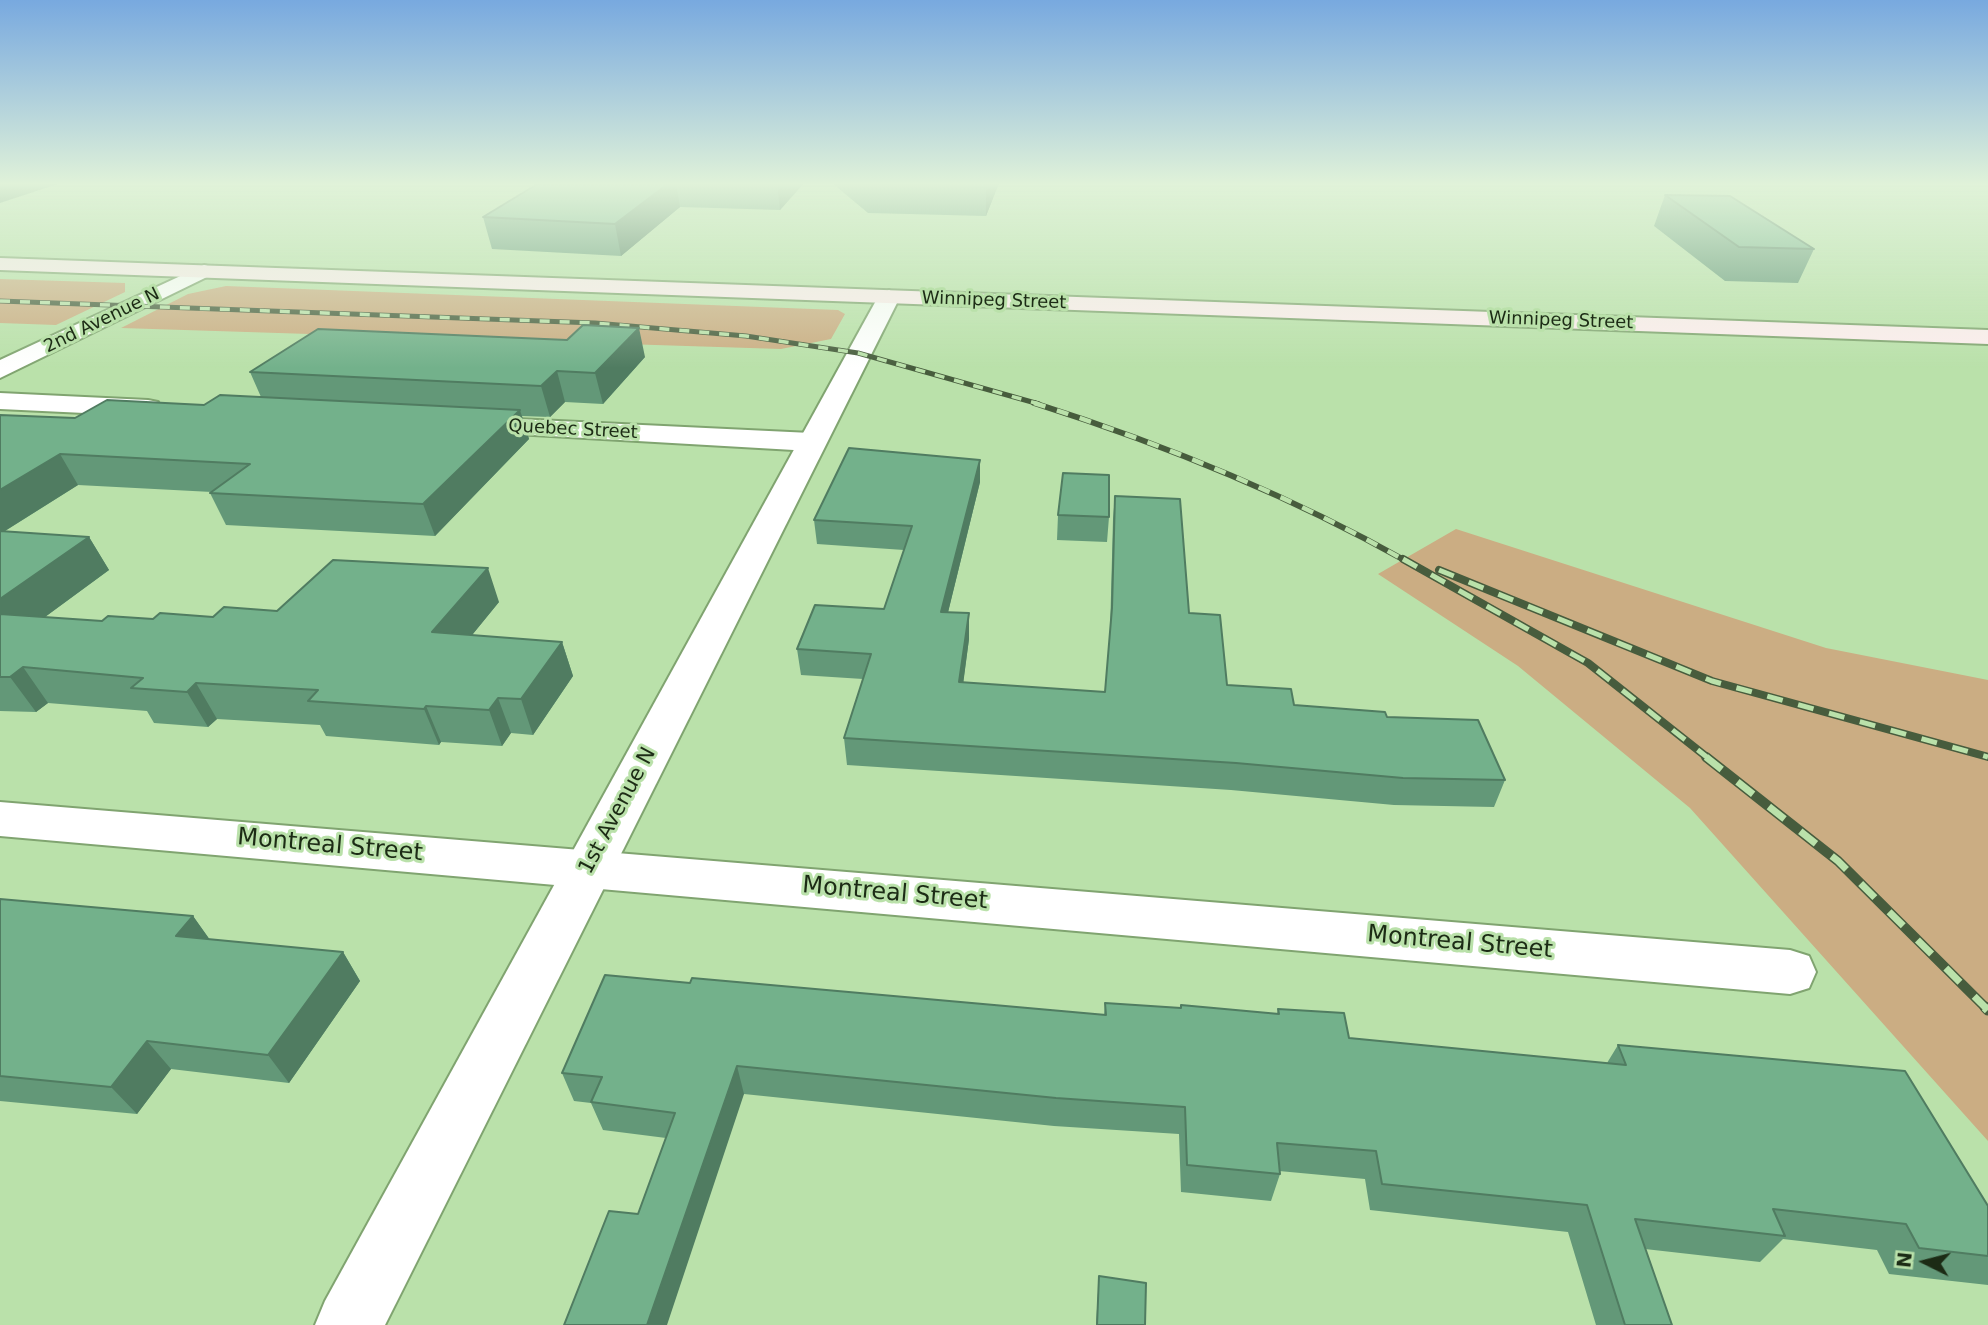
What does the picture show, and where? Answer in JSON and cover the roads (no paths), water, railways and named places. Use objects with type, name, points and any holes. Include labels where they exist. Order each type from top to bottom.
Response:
[{"type":"main road","name":"Winnipeg Street","points":[[0,264],[1988,337]]},
{"type":"street","name":"2nd Avenue N","points":[[0,370],[204,271]]},
{"type":"street","name":"1st Avenue N","points":[[349,1325],[888,297]]},
{"type":"street","points":[[0,401],[179,410]]},
{"type":"street","name":"Quebec Street","points":[[454,424],[811,442]]},
{"type":"street","name":"Montreal Street","points":[[0,819],[588,867],[1790,972]]},
{"type":"railway","points":[[0,301],[595,323],[746,336],[858,353],[1039,404]]},
{"type":"railway","points":[[1034,403],[1224,472],[1316,514],[1406,561]]},
{"type":"railway","points":[[1403,559],[1588,663],[1708,758]]},
{"type":"railway","points":[[1439,570],[1712,681],[1988,757]]},
{"type":"railway","points":[[1706,757],[1838,861],[1987,1009]]}]
